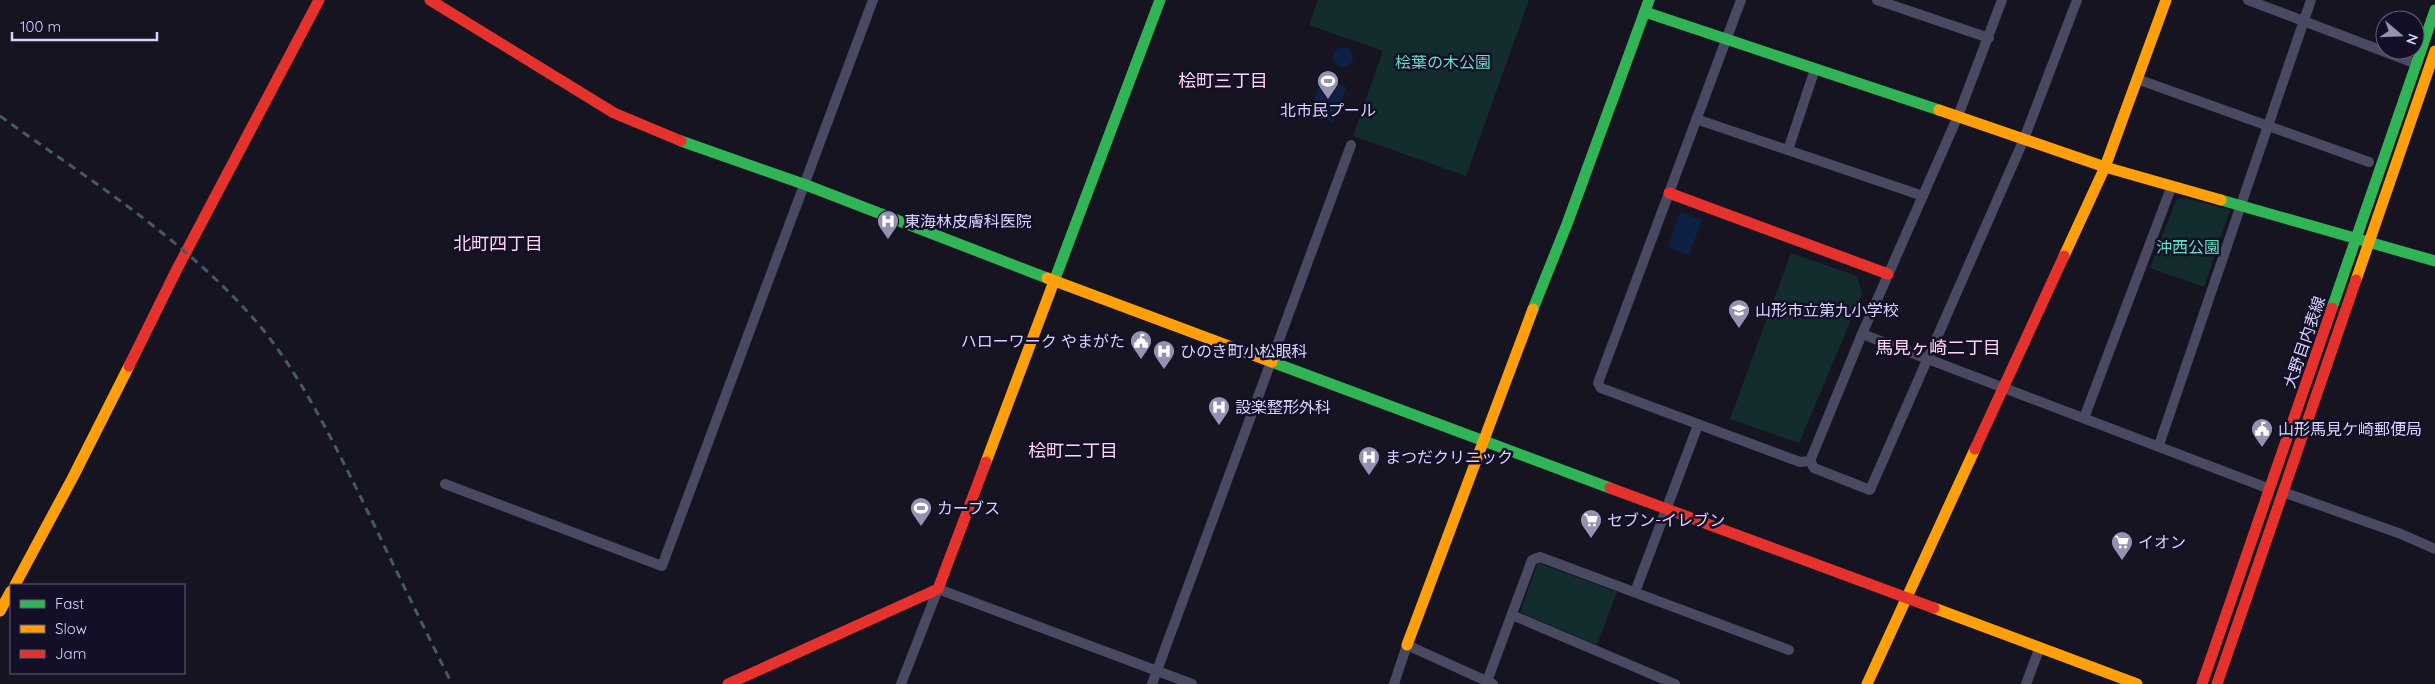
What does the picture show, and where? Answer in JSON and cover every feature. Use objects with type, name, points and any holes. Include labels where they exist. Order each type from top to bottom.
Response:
[{"type":"street","points":[[16,584],[73,477],[177,269],[319,0]]},
{"type":"street","points":[[430,0],[614,113],[664,135],[806,185],[1054,281],[2137,684]]},
{"type":"street","points":[[444,484],[662,566],[806,185],[873,0]]},
{"type":"street","points":[[900,684],[938,589],[1160,0]]},
{"type":"street","points":[[1394,684],[1482,440],[1567,224],[1649,0]]},
{"type":"street","points":[[1741,0],[1598,383],[1601,388],[1698,426],[1800,462],[1810,461]]},
{"type":"street","points":[[1877,0],[1989,38]]},
{"type":"street","points":[[1810,461],[1862,334],[1958,116],[2002,0]]},
{"type":"street","points":[[1810,461],[1814,468],[1870,490],[2024,140],[2077,0]]},
{"type":"street","points":[[1867,684],[2104,168],[2166,0]]},
{"type":"street","points":[[2248,0],[2417,64]]},
{"type":"street","points":[[2159,445],[2266,126],[2311,0]]},
{"type":"street","name":"大野目内表線","points":[[2202,684],[2435,10]]},
{"type":"street","points":[[1645,12],[1958,116],[2104,168],[2435,260]]},
{"type":"street","name":"大野目内表線","points":[[2217,684],[2369,241],[2432,69],[2435,51]]},
{"type":"street","points":[[1788,150],[1815,70]]},
{"type":"street","points":[[2137,79],[2369,162]]},
{"type":"street","points":[[1696,119],[1923,196]]},
{"type":"street","points":[[1152,684],[1351,145]]},
{"type":"street","points":[[2084,418],[2171,188]]},
{"type":"street","points":[[1669,194],[1888,274]]},
{"type":"street","points":[[1862,334],[2159,445],[2270,489]]},
{"type":"street","points":[[1635,592],[1698,426]]},
{"type":"street","points":[[2283,492],[2401,534],[2435,549]]},
{"type":"street","points":[[1407,645],[1489,683],[1532,560],[1540,557],[1789,650]]},
{"type":"street","points":[[728,684],[938,589],[1192,684]]},
{"type":"street","points":[[0,611],[10,593]]},
{"type":"street","points":[[1512,615],[1675,684]]},
{"type":"street","points":[[2026,684],[2040,647]]},
{"type":"green space","name":"桧葉の木公園","points":[[1318,0],[1529,0],[1466,176],[1353,136],[1383,51],[1309,25]]},
{"type":"green space","name":"沖西公園","points":[[2185,198],[2230,210],[2204,287],[2150,268],[2176,200]]},
{"type":"green space","points":[[1791,253],[1857,276],[1862,294],[1799,443],[1730,419]]},
{"type":"green space","points":[[1538,563],[1617,592],[1597,645],[1520,612]]},
{"type":"water","points":[[1343,47],[1350,50],[1353,57],[1350,64],[1343,67],[1336,64],[1333,57],[1336,50]]},
{"type":"water","name":"北市民プール","points":[[1322,78],[1347,87],[1333,122],[1309,113]]},
{"type":"water","points":[[1680,212],[1702,220],[1689,255],[1668,247]]},
{"type":"railway","points":[[0,116],[100,186],[165,235],[226,289],[270,339],[286,360],[328,432],[452,684]]},
{"type":"traffic: fast","points":[[1053,284],[1160,0]]},
{"type":"traffic: fast","points":[[1533,309],[1567,224],[1649,0]]},
{"type":"traffic: fast","points":[[2332,308],[2435,10]]},
{"type":"traffic: fast","points":[[1645,12],[1939,110]]},
{"type":"traffic: fast","points":[[681,141],[806,185],[1047,278]]},
{"type":"traffic: fast","points":[[2221,200],[2435,261]]},
{"type":"traffic: fast","points":[[1272,362],[1610,488]]},
{"type":"traffic: slow","points":[[2064,256],[2105,167],[2166,0]]},
{"type":"traffic: slow","points":[[2356,280],[2435,51]]},
{"type":"traffic: slow","points":[[1939,110],[2105,167],[2221,200]]},
{"type":"traffic: slow","points":[[1047,278],[1272,362]]},
{"type":"traffic: slow","points":[[986,462],[1053,284]]},
{"type":"traffic: slow","points":[[1407,645],[1533,309]]},
{"type":"traffic: slow","points":[[16,584],[73,477],[129,366]]},
{"type":"traffic: slow","points":[[1867,684],[1975,449]]},
{"type":"traffic: slow","points":[[0,611],[10,593]]},
{"type":"traffic: slow","points":[[1934,608],[2137,684]]},
{"type":"traffic: jam","points":[[129,366],[177,269],[319,0]]},
{"type":"traffic: jam","points":[[430,0],[614,113],[681,141]]},
{"type":"traffic: jam","points":[[1669,193],[1888,274]]},
{"type":"traffic: jam","points":[[1975,449],[2064,256]]},
{"type":"traffic: jam","points":[[2217,684],[2356,280]]},
{"type":"traffic: jam","points":[[2202,684],[2332,308]]},
{"type":"traffic: jam","points":[[728,684],[938,589],[986,462]]},
{"type":"traffic: jam","points":[[1610,488],[1934,608]]},
{"type":"place","name":"北市民プール","points":[[1328,100]]},
{"type":"place","name":"東海林皮膚科医院","points":[[888,240]]},
{"type":"place","name":"山形市立第九小学校","points":[[1739,329]]},
{"type":"place","name":"ハローワーク やまがた","points":[[1141,360]]},
{"type":"place","name":"ひのき町小松眼科","points":[[1164,370]]},
{"type":"place","name":"設楽整形外科","points":[[1219,426]]},
{"type":"place","name":"山形馬見ケ崎郵便局","points":[[2262,448]]},
{"type":"place","name":"まつだクリニック","points":[[1369,476]]},
{"type":"place","name":"カーブス","points":[[921,527]]},
{"type":"place","name":"セブン-イレブン","points":[[1591,539]]},
{"type":"place","name":"イオン","points":[[2122,561]]},
{"type":"district","name":"桧町三丁目","points":[[1223,81]]},
{"type":"district","name":"北町四丁目","points":[[498,244]]},
{"type":"district","name":"馬見ヶ崎二丁目","points":[[1938,348]]},
{"type":"district","name":"桧町二丁目","points":[[1073,451]]}]
